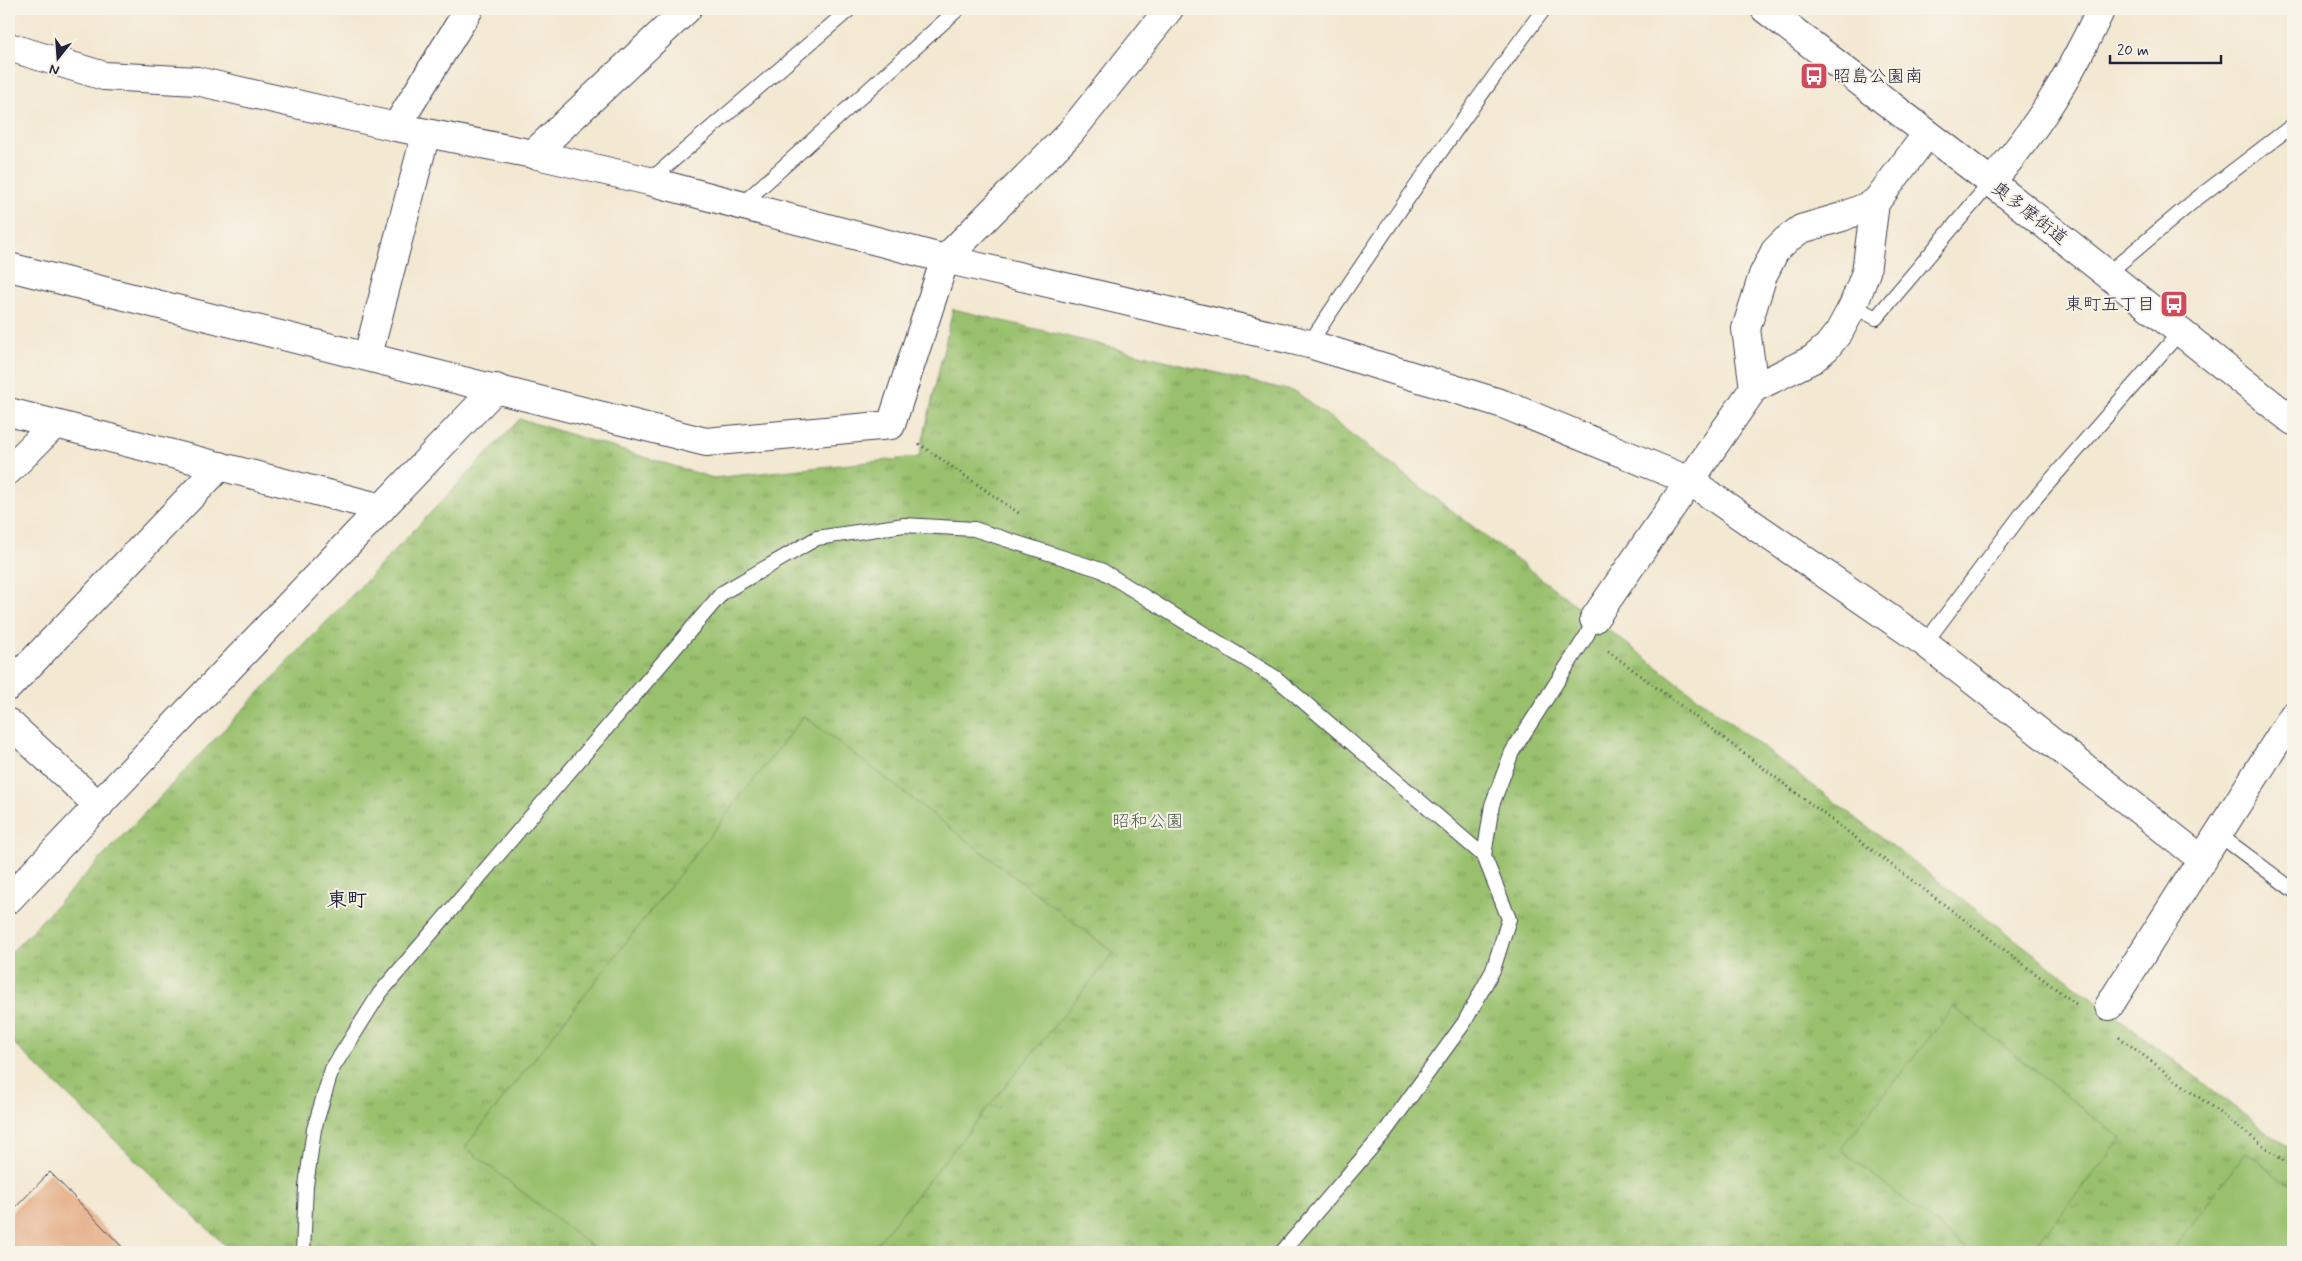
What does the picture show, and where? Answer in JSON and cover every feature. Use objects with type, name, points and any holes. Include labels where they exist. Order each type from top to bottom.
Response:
[{"type":"street","points":[[396,127],[469,9]]},
{"type":"street","points":[[533,154],[687,9]]},
{"type":"street","points":[[9,267],[706,442],[891,425],[945,259],[1070,133],[1169,9]]},
{"type":"street","name":"奥多摩街道","points":[[1765,9],[1991,182],[2293,422]]},
{"type":"street","points":[[1991,182],[2023,145],[2053,101],[2068,76],[2101,9]]},
{"type":"street","points":[[9,47],[104,76],[197,81],[396,127],[533,154],[741,205],[945,259],[1309,344],[1503,404],[1690,481],[1925,643],[2202,860]]},
{"type":"street","points":[[368,356],[426,133]]},
{"type":"street","points":[[1590,627],[1754,388],[1813,359],[1839,332],[1853,306],[1866,272],[1875,203],[1927,134]]},
{"type":"street","points":[[1754,388],[1746,329],[1763,275],[1775,251],[1801,229],[1842,217],[1875,203]]},
{"type":"street","points":[[9,899],[496,388]]},
{"type":"street","points":[[9,412],[382,508]]},
{"type":"street","points":[[9,470],[54,424]]},
{"type":"street","points":[[9,686],[220,466]]},
{"type":"street","points":[[2096,1008],[2202,860],[2293,716]]},
{"type":"street","points":[[9,722],[98,806]]},
{"type":"lane","points":[[649,182],[850,9]]},
{"type":"lane","points":[[741,205],[958,9]]},
{"type":"lane","points":[[1309,344],[1387,227],[1495,73],[1544,9]]},
{"type":"lane","points":[[2107,274],[2194,200],[2293,125]]},
{"type":"lane","points":[[1853,306],[1876,318],[1991,182]]},
{"type":"lane","points":[[1925,643],[2024,510],[2180,332]]},
{"type":"lane","points":[[303,1252],[306,1186],[317,1121],[332,1069],[380,993],[722,593],[817,538],[904,525],[974,529],[1101,570],[1276,678],[1484,856],[1509,919],[1493,970],[1464,1023],[1384,1133],[1282,1252]]},
{"type":"lane","points":[[1484,856],[1492,805],[1512,752],[1590,627]]},
{"type":"lane","points":[[2218,834],[2293,890]]},
{"type":"path","points":[[891,425],[1028,520]]},
{"type":"path","points":[[1590,627],[2096,1008]]},
{"type":"path","points":[[2115,1034],[2293,1168]]},
{"type":"green space","name":"昭和公園","points":[[953,309],[1296,392],[2293,1151],[2293,1252],[232,1252],[9,1039],[9,955],[520,419],[713,478],[919,457]]},
{"type":"green space","points":[[804,716],[1114,953],[870,1252],[599,1252],[465,1147]]},
{"type":"green space","points":[[1954,1007],[2121,1139],[2030,1252],[1971,1252],[1840,1149]]},
{"type":"green space","points":[[2246,1152],[2293,1188],[2293,1252],[2171,1252]]},
{"type":"building","points":[[50,1172],[127,1252],[9,1252],[9,1214]]},
{"type":"place","name":"昭島公園南","points":[[1814,76]]},
{"type":"place","name":"東町五丁目","points":[[2174,304]]},
{"type":"district","name":"東町","points":[[347,899]]}]
